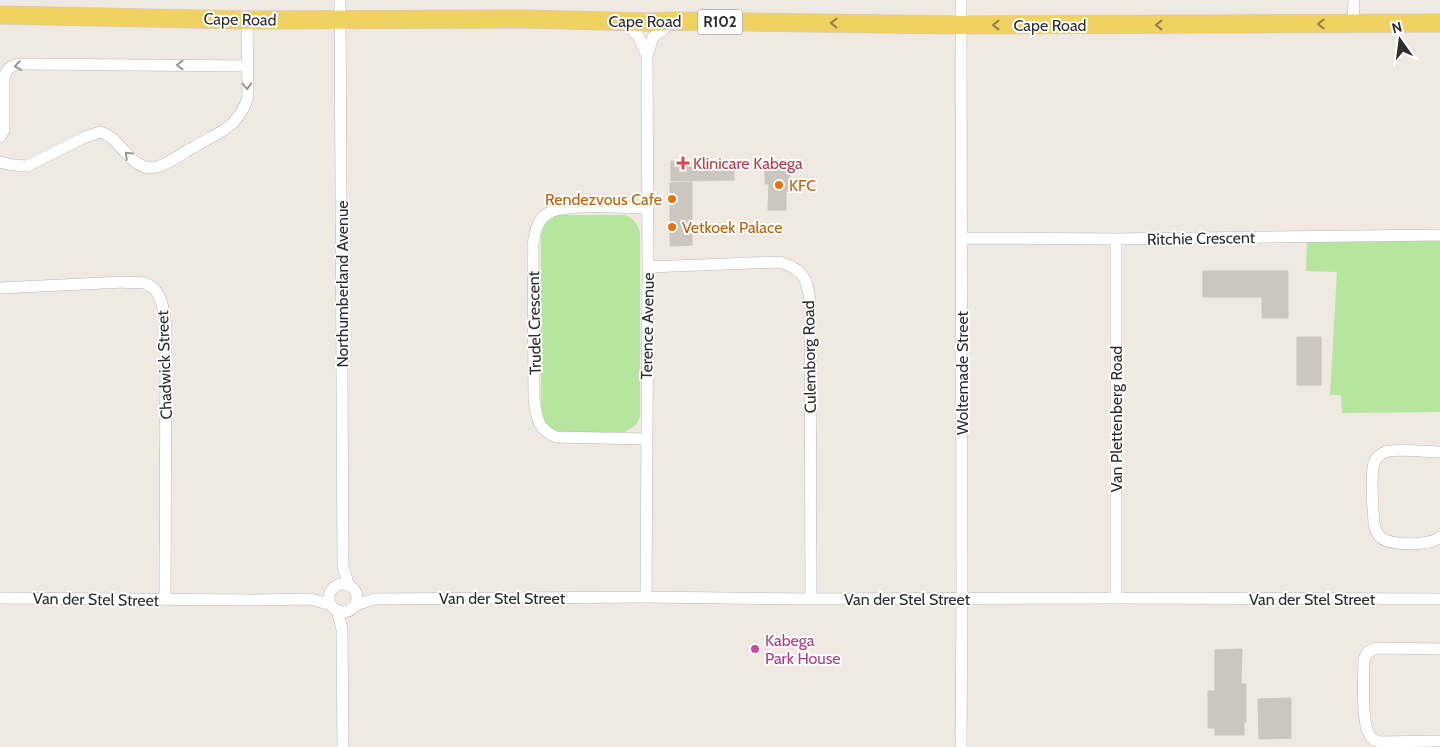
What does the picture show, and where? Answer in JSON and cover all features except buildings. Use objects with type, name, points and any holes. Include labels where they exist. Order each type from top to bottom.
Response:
[{"type":"main road","name":"Cape Road","points":[[0,14],[247,20],[525,19],[625,22],[960,25],[1440,24]]},
{"type":"street","name":"Northumberland Avenue","points":[[340,0],[343,567],[352,589]]},
{"type":"street","name":"Woltemade Street","points":[[961,0],[961,747]]},
{"type":"street","points":[[1354,0],[1354,24]]},
{"type":"street","points":[[0,162],[27,166],[83,138],[100,132],[109,136],[135,162],[148,168],[158,167],[225,130],[238,117],[247,99],[247,20]]},
{"type":"street","name":"Terence Avenue","points":[[646,597],[647,56],[656,33],[674,21]]},
{"type":"street","name":"Terence Avenue","points":[[625,22],[639,36],[647,56]]},
{"type":"street","points":[[0,137],[4,130],[4,78],[7,71],[13,66],[25,64],[246,66]]},
{"type":"street","name":"Trudel Crescent","points":[[646,439],[556,437],[546,433],[541,428],[536,415],[534,399],[533,244],[536,228],[543,217],[550,212],[571,208],[647,208]]},
{"type":"street","name":"Ritchie Crescent","points":[[962,238],[1116,239],[1440,235]]},
{"type":"street","name":"Van Plettenberg Road","points":[[1116,239],[1116,598]]},
{"type":"street","name":"Culemborg Road","points":[[648,267],[779,262],[794,266],[808,285],[810,300],[811,599]]},
{"type":"street","name":"Chadwick Street","points":[[0,288],[124,282],[144,283],[155,290],[161,301],[166,328],[165,600]]},
{"type":"street","points":[[1440,452],[1384,452],[1374,462],[1373,472],[1374,523],[1375,530],[1381,538],[1390,542],[1413,543],[1436,541],[1440,537]]},
{"type":"street","name":"Northumberland Avenue","points":[[334,589],[343,567]]},
{"type":"street","points":[[343,585],[352,589],[357,601],[343,608],[330,601],[334,589],[343,585]]},
{"type":"street","name":"Van der Stel Street","points":[[311,599],[334,589]]},
{"type":"street","name":"Van der Stel Street","points":[[352,589],[375,599]]},
{"type":"street","name":"Van der Stel Street","points":[[0,598],[311,599],[343,608],[375,599],[646,597],[811,599],[1440,599]]},
{"type":"street","points":[[342,747],[343,608]]},
{"type":"street","points":[[1440,649],[1376,648],[1368,652],[1364,659],[1364,720],[1367,731],[1372,739],[1380,742],[1440,741]]},
{"type":"green space","points":[[557,215],[625,215],[637,224],[640,233],[640,417],[636,425],[625,432],[557,432],[546,425],[541,414],[541,236],[544,224]]},
{"type":"green space","points":[[1440,240],[1440,412],[1342,413],[1341,395],[1330,395],[1337,272],[1306,271],[1307,242]]},
{"type":"place","name":"Klinicare Kabega","points":[[683,163]]},
{"type":"place","name":"KFC","points":[[779,185]]},
{"type":"place","name":"Rendezvous Cafe","points":[[672,199]]},
{"type":"place","name":"Vetkoek Palace","points":[[672,227]]},
{"type":"place","name":"Kabega Park House","points":[[755,649]]}]
